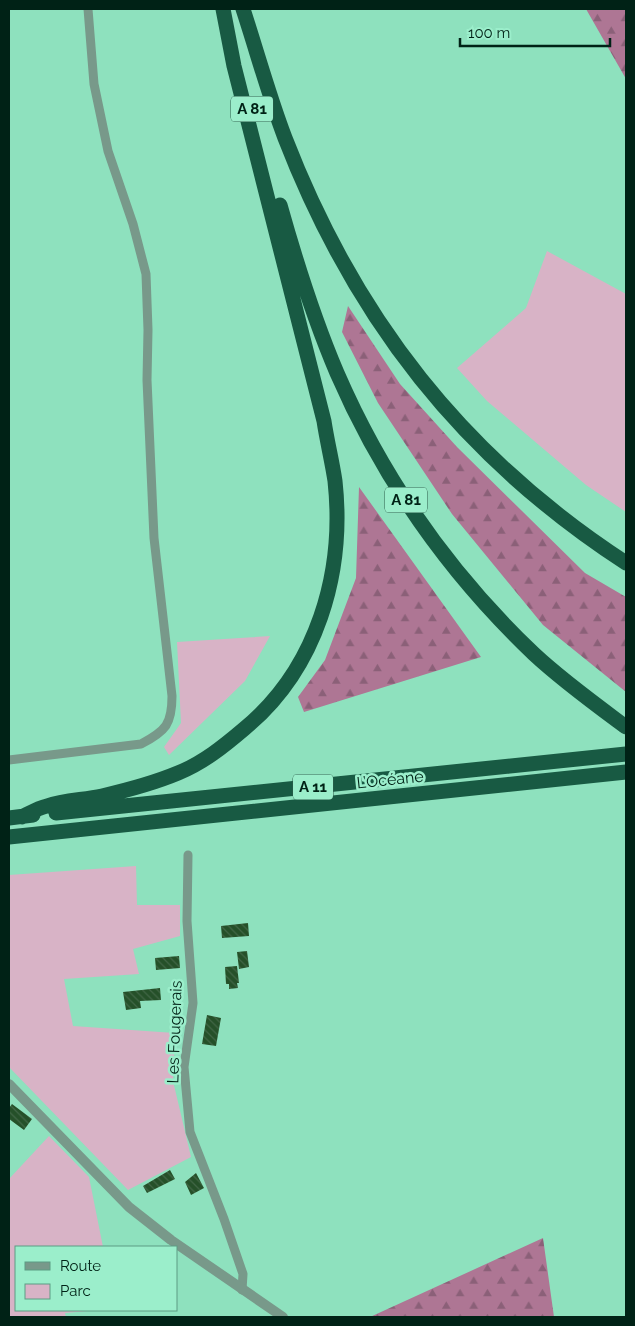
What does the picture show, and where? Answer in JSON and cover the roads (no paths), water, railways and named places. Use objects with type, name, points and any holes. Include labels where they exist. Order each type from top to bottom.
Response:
[{"type":"highway","name":"A 81","points":[[224,9],[294,254],[338,374],[366,432],[415,515],[457,570],[498,618],[544,662],[589,700],[626,727]]},
{"type":"highway","points":[[16,817],[47,805],[101,796],[145,784],[178,773],[200,762],[258,718],[281,693],[314,638],[326,602],[332,570],[336,529],[335,481],[324,422],[234,66],[224,9]]},
{"type":"highway","name":"A 81","points":[[244,9],[284,137],[299,174],[334,248],[370,311],[405,361],[444,408],[500,466],[574,528],[626,563]]},
{"type":"highway","name":"L’Océane","points":[[16,817],[626,754]]},
{"type":"highway","name":"L’Océane","points":[[9,837],[626,772]]},
{"type":"street","points":[[9,760],[141,744],[155,737],[167,726],[172,712],[172,696],[154,538],[147,380],[146,274],[133,224],[108,152],[94,84],[88,9]]},
{"type":"street","name":"Les Fougerais","points":[[188,855],[187,921],[193,1004],[184,1067],[190,1132],[240,1264],[243,1274],[242,1290]]},
{"type":"street","points":[[9,1084],[129,1207],[171,1240],[283,1317]]}]
